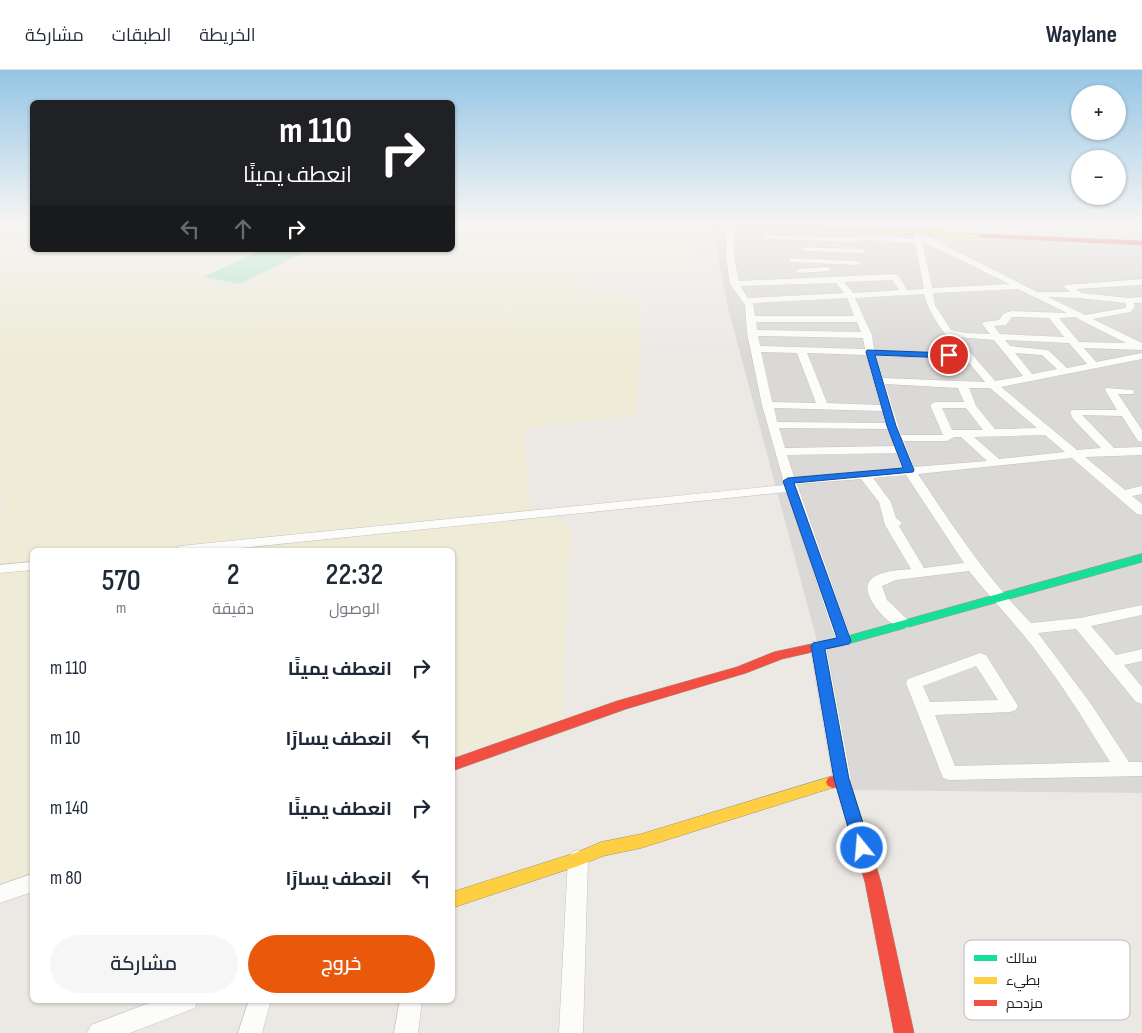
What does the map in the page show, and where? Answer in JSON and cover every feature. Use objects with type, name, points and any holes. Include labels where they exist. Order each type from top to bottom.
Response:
[{"type":"street","points":[[733,268],[734,284],[745,301],[750,304],[755,350],[780,452],[844,641]]},
{"type":"street","points":[[799,271],[834,268]]},
{"type":"street","points":[[857,268],[862,278]]},
{"type":"street","points":[[924,268],[933,309],[948,332],[993,385],[1142,511]]},
{"type":"street","points":[[982,268],[1142,346]]},
{"type":"street","points":[[734,284],[894,277],[904,292]]},
{"type":"street","points":[[838,280],[850,295],[867,335],[886,408],[909,470],[973,566],[997,597],[1027,628],[1085,708],[1124,769]]},
{"type":"street","points":[[1079,295],[1068,286],[1142,282]]},
{"type":"street","points":[[745,301],[1020,286]]},
{"type":"street","points":[[1036,295],[1045,293],[1129,301],[1142,300]]},
{"type":"street","points":[[1029,377],[1005,349],[988,323],[1003,323],[1006,316],[1011,314],[1051,314],[1080,317],[1128,310],[1131,306],[1129,301]]},
{"type":"street","points":[[1051,314],[1094,366]]},
{"type":"street","points":[[751,319],[859,319]]},
{"type":"street","points":[[948,332],[969,336],[1142,346]]},
{"type":"street","points":[[752,333],[867,335]]},
{"type":"street","points":[[1005,349],[1045,352],[1065,371]]},
{"type":"street","points":[[755,350],[968,356]]},
{"type":"street","points":[[801,350],[823,406]]},
{"type":"street","points":[[878,381],[993,385],[1142,356]]},
{"type":"street","points":[[926,383],[949,434]]},
{"type":"street","points":[[962,385],[971,404],[970,406],[992,433]]},
{"type":"street","points":[[1129,392],[1110,390],[1142,439]]},
{"type":"street","points":[[767,405],[886,408]]},
{"type":"street","points":[[935,405],[970,406]]},
{"type":"street","points":[[1110,451],[1078,417],[1076,412],[1124,413]]},
{"type":"street","points":[[772,425],[896,438],[944,438],[949,436],[949,434],[1049,431]]},
{"type":"street","points":[[964,434],[996,464]]},
{"type":"street","points":[[780,452],[896,438]]},
{"type":"street","points":[[199,548],[790,485],[863,474],[996,464],[1110,451],[1142,451]]},
{"type":"street","points":[[863,474],[890,511],[890,520],[895,523],[892,525],[920,573]]},
{"type":"street","points":[[1123,494],[1142,490]]},
{"type":"street","points":[[455,764],[622,705],[740,670],[779,654],[844,641],[1142,558]]},
{"type":"street","points":[[0,569],[30,566]]},
{"type":"street","points":[[903,624],[891,615],[878,599],[875,585],[878,581],[887,578],[973,566]]},
{"type":"street","points":[[1027,628],[1080,623],[1142,610]]},
{"type":"street","points":[[1080,623],[1142,698]]},
{"type":"street","points":[[818,646],[842,779],[873,882],[904,1033]]},
{"type":"street","points":[[1112,662],[1142,655]]},
{"type":"street","points":[[924,709],[1010,706],[980,659],[914,683],[924,709],[949,773],[1142,769]]},
{"type":"street","points":[[455,899],[601,849],[641,842],[842,779]]},
{"type":"street","points":[[571,1033],[578,858]]},
{"type":"street","points":[[0,894],[30,884]]},
{"type":"street","points":[[99,1033],[178,1003]]},
{"type":"street","points":[[250,1033],[259,1003]]},
{"type":"street","points":[[406,1033],[411,1003]]},
{"type":"shaded area","points":[[0,268],[610,268],[577,276],[582,291],[642,296],[637,415],[524,428],[529,504],[571,526],[562,718],[455,755],[455,548],[30,548],[30,882],[0,890],[0,505],[8,499],[0,498]]},
{"type":"shaded area","points":[[720,268],[1142,268],[1142,793],[853,790],[826,675],[727,304]]},
{"type":"green space","points":[[223,268],[273,268],[240,284],[203,277]]},
{"type":"traffic: fast","points":[[812,648],[844,641],[1142,558]]},
{"type":"traffic: slow","points":[[455,899],[578,859],[601,849],[641,841],[833,782]]},
{"type":"traffic: jam","points":[[455,764],[622,705],[741,670],[779,655],[812,648]]},
{"type":"traffic: jam","points":[[833,782],[842,779],[873,882],[904,1033]]},
{"type":"route","points":[[862,848],[842,779],[818,646],[844,641],[788,481],[909,470],[892,426],[870,352],[949,355]]}]
